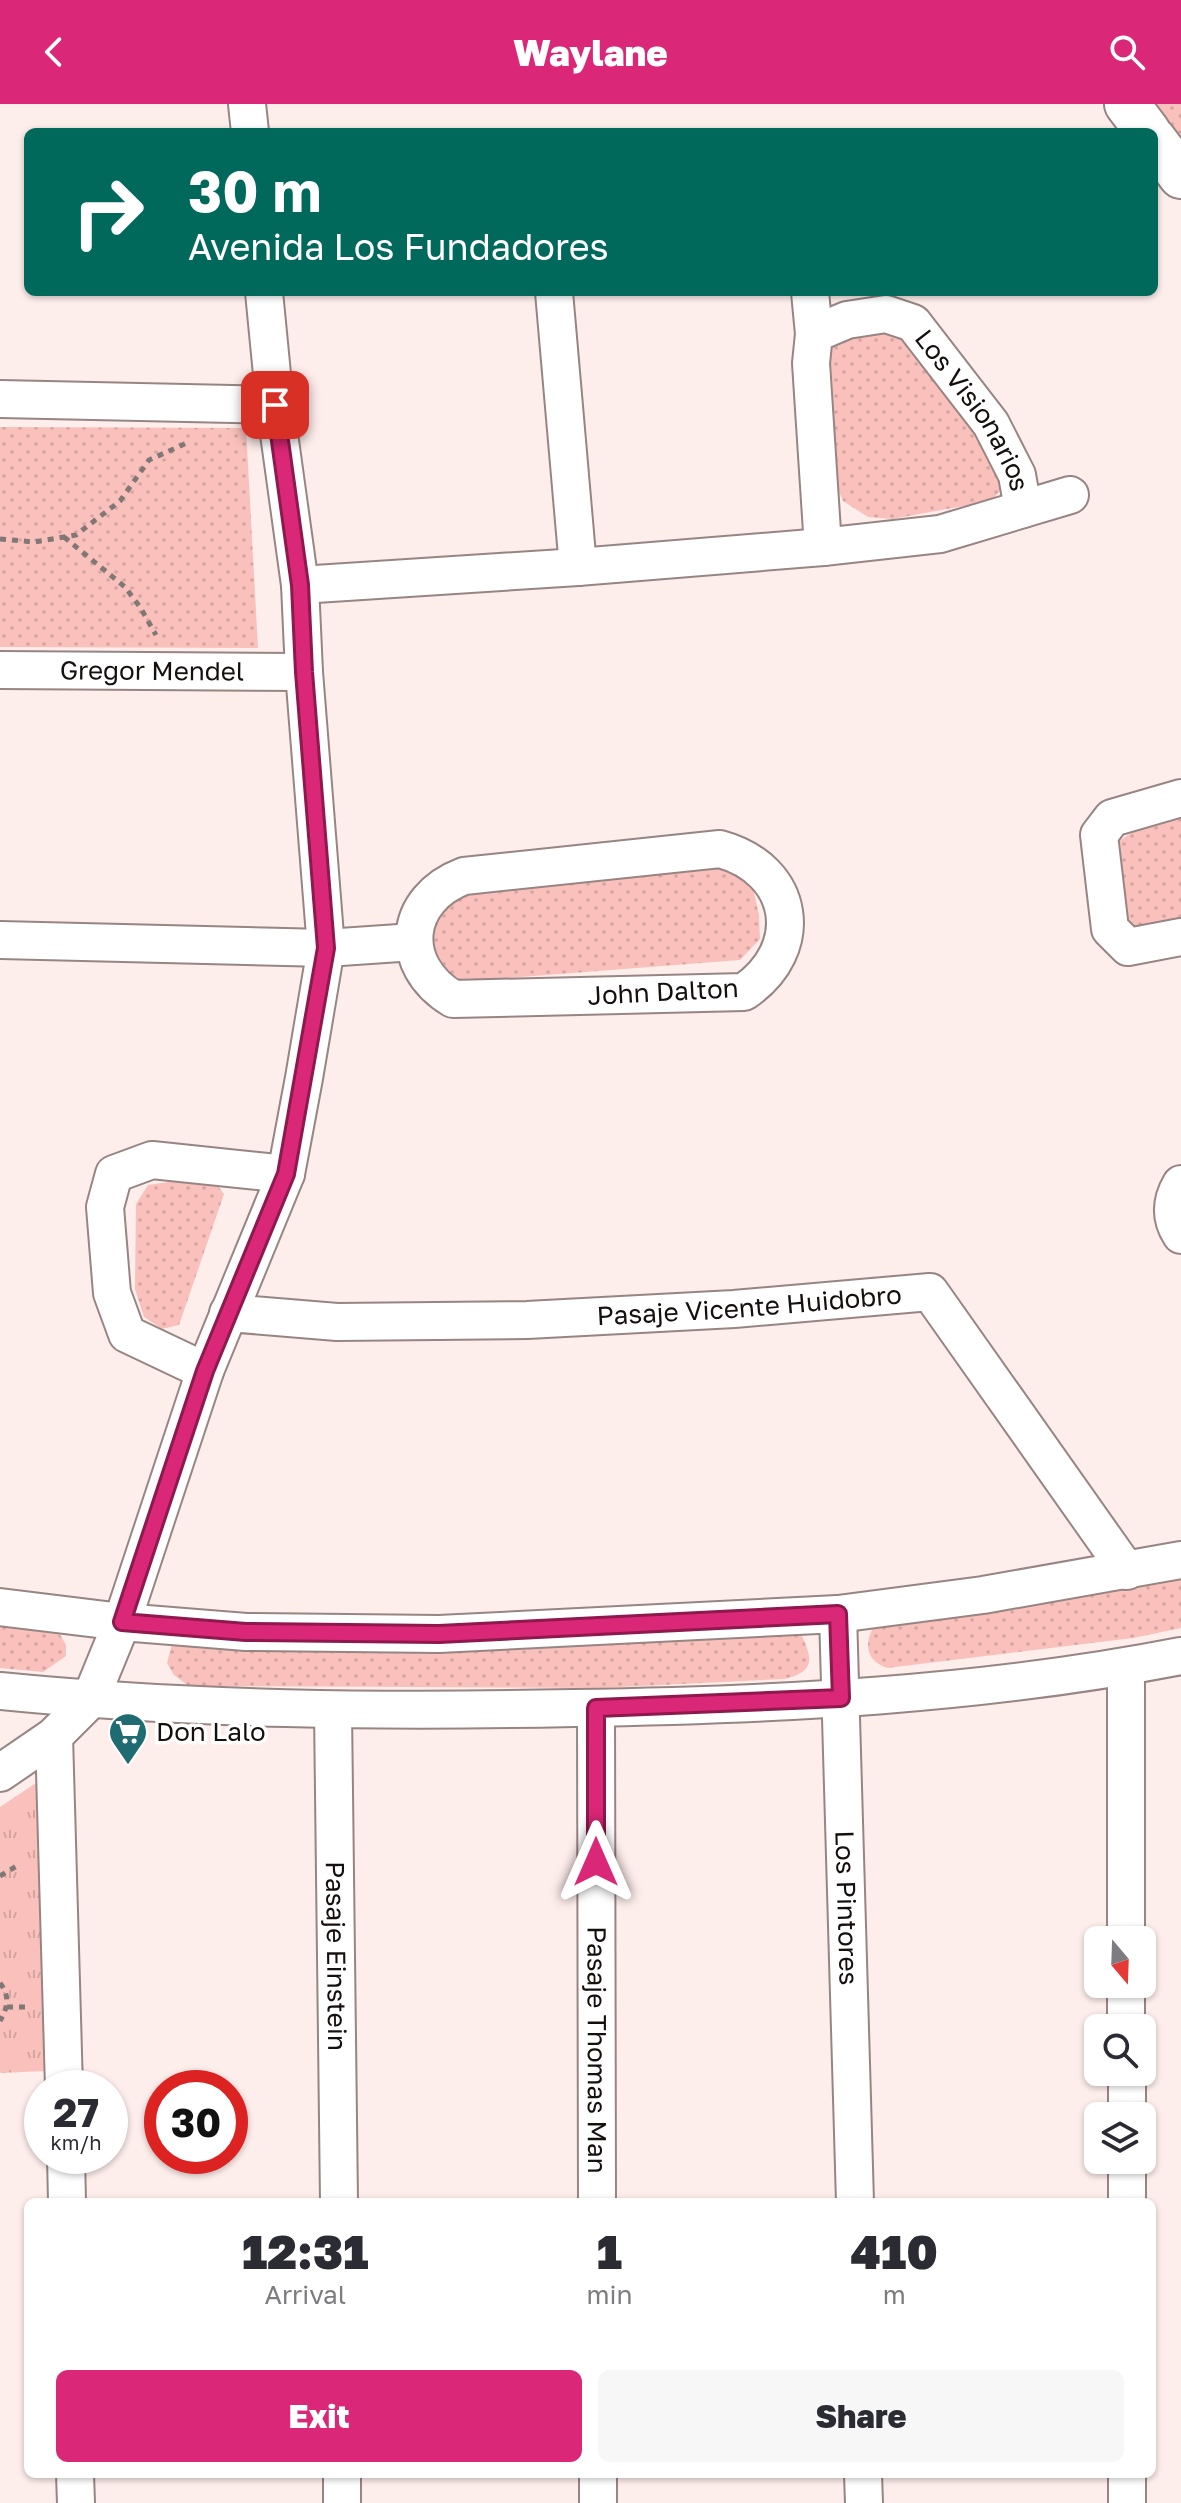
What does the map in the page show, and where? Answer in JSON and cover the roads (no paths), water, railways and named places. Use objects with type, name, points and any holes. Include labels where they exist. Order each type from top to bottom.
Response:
[{"type":"street","points":[[247,104],[250,128]]},
{"type":"street","points":[[1127,104],[1145,128]]},
{"type":"street","points":[[1158,145],[1181,176]]},
{"type":"street","points":[[0,1773],[54,1736],[90,1700],[122,1622],[205,1371],[286,1174],[326,948],[300,585],[275,405],[264,296]]},
{"type":"street","points":[[554,296],[578,567]]},
{"type":"street","points":[[810,296],[814,334],[811,363],[823,547]]},
{"type":"street","name":"Los Visionarios","points":[[814,334],[847,320],[886,314],[913,323],[991,424],[1017,475],[1023,509]]},
{"type":"street","points":[[0,399],[275,405]]},
{"type":"street","name":"Los Visionarios","points":[[300,585],[578,567],[940,534],[1070,495]]},
{"type":"street","name":"Gregor Mendel","points":[[0,670],[304,672]]},
{"type":"street","points":[[1181,798],[1112,818],[1099,835],[1110,929],[1128,947],[1181,937]]},
{"type":"street","name":"John Dalton","points":[[720,849],[755,863],[768,876],[784,909],[782,948],[773,966],[760,981],[744,992],[453,999],[437,990],[425,976],[417,960],[414,942],[422,907],[447,882],[464,876],[720,849]]},
{"type":"street","points":[[0,940],[326,948],[414,942]]},
{"type":"street","points":[[205,1371],[127,1334],[110,1279],[105,1207],[114,1174],[152,1160],[286,1174]]},
{"type":"street","points":[[1181,1184],[1173,1200],[1173,1214],[1181,1235]]},
{"type":"street","name":"Pasaje Vicente Huidobro","points":[[228,1313],[337,1322],[527,1320],[734,1309],[930,1292],[1127,1571]]},
{"type":"street","points":[[0,1607],[122,1622],[246,1632],[439,1634],[838,1614],[983,1595],[1181,1560]]},
{"type":"street","name":"Los Pintores","points":[[838,1614],[855,2198]]},
{"type":"street","points":[[0,1691],[90,1700],[333,1710],[596,1708],[841,1698],[984,1685],[1126,1667],[1181,1656]]},
{"type":"street","points":[[1126,1667],[1126,1926]]},
{"type":"street","name":"Pasaje Thomas Man","points":[[596,1708],[597,2198]]},
{"type":"street","name":"Pasaje Einstein","points":[[333,1710],[339,2198]]},
{"type":"street","points":[[54,1736],[63,2070]]},
{"type":"street","points":[[66,2174],[67,2198]]},
{"type":"street","points":[[1127,2174],[1127,2198]]},
{"type":"street","points":[[75,2478],[76,2503]]},
{"type":"street","points":[[342,2478],[342,2503]]},
{"type":"street","points":[[598,2478],[598,2503]]},
{"type":"street","points":[[863,2478],[864,2503]]},
{"type":"street","points":[[1127,2478],[1127,2503]]},
{"type":"place","name":"Don Lalo","points":[[128,1766]]}]
